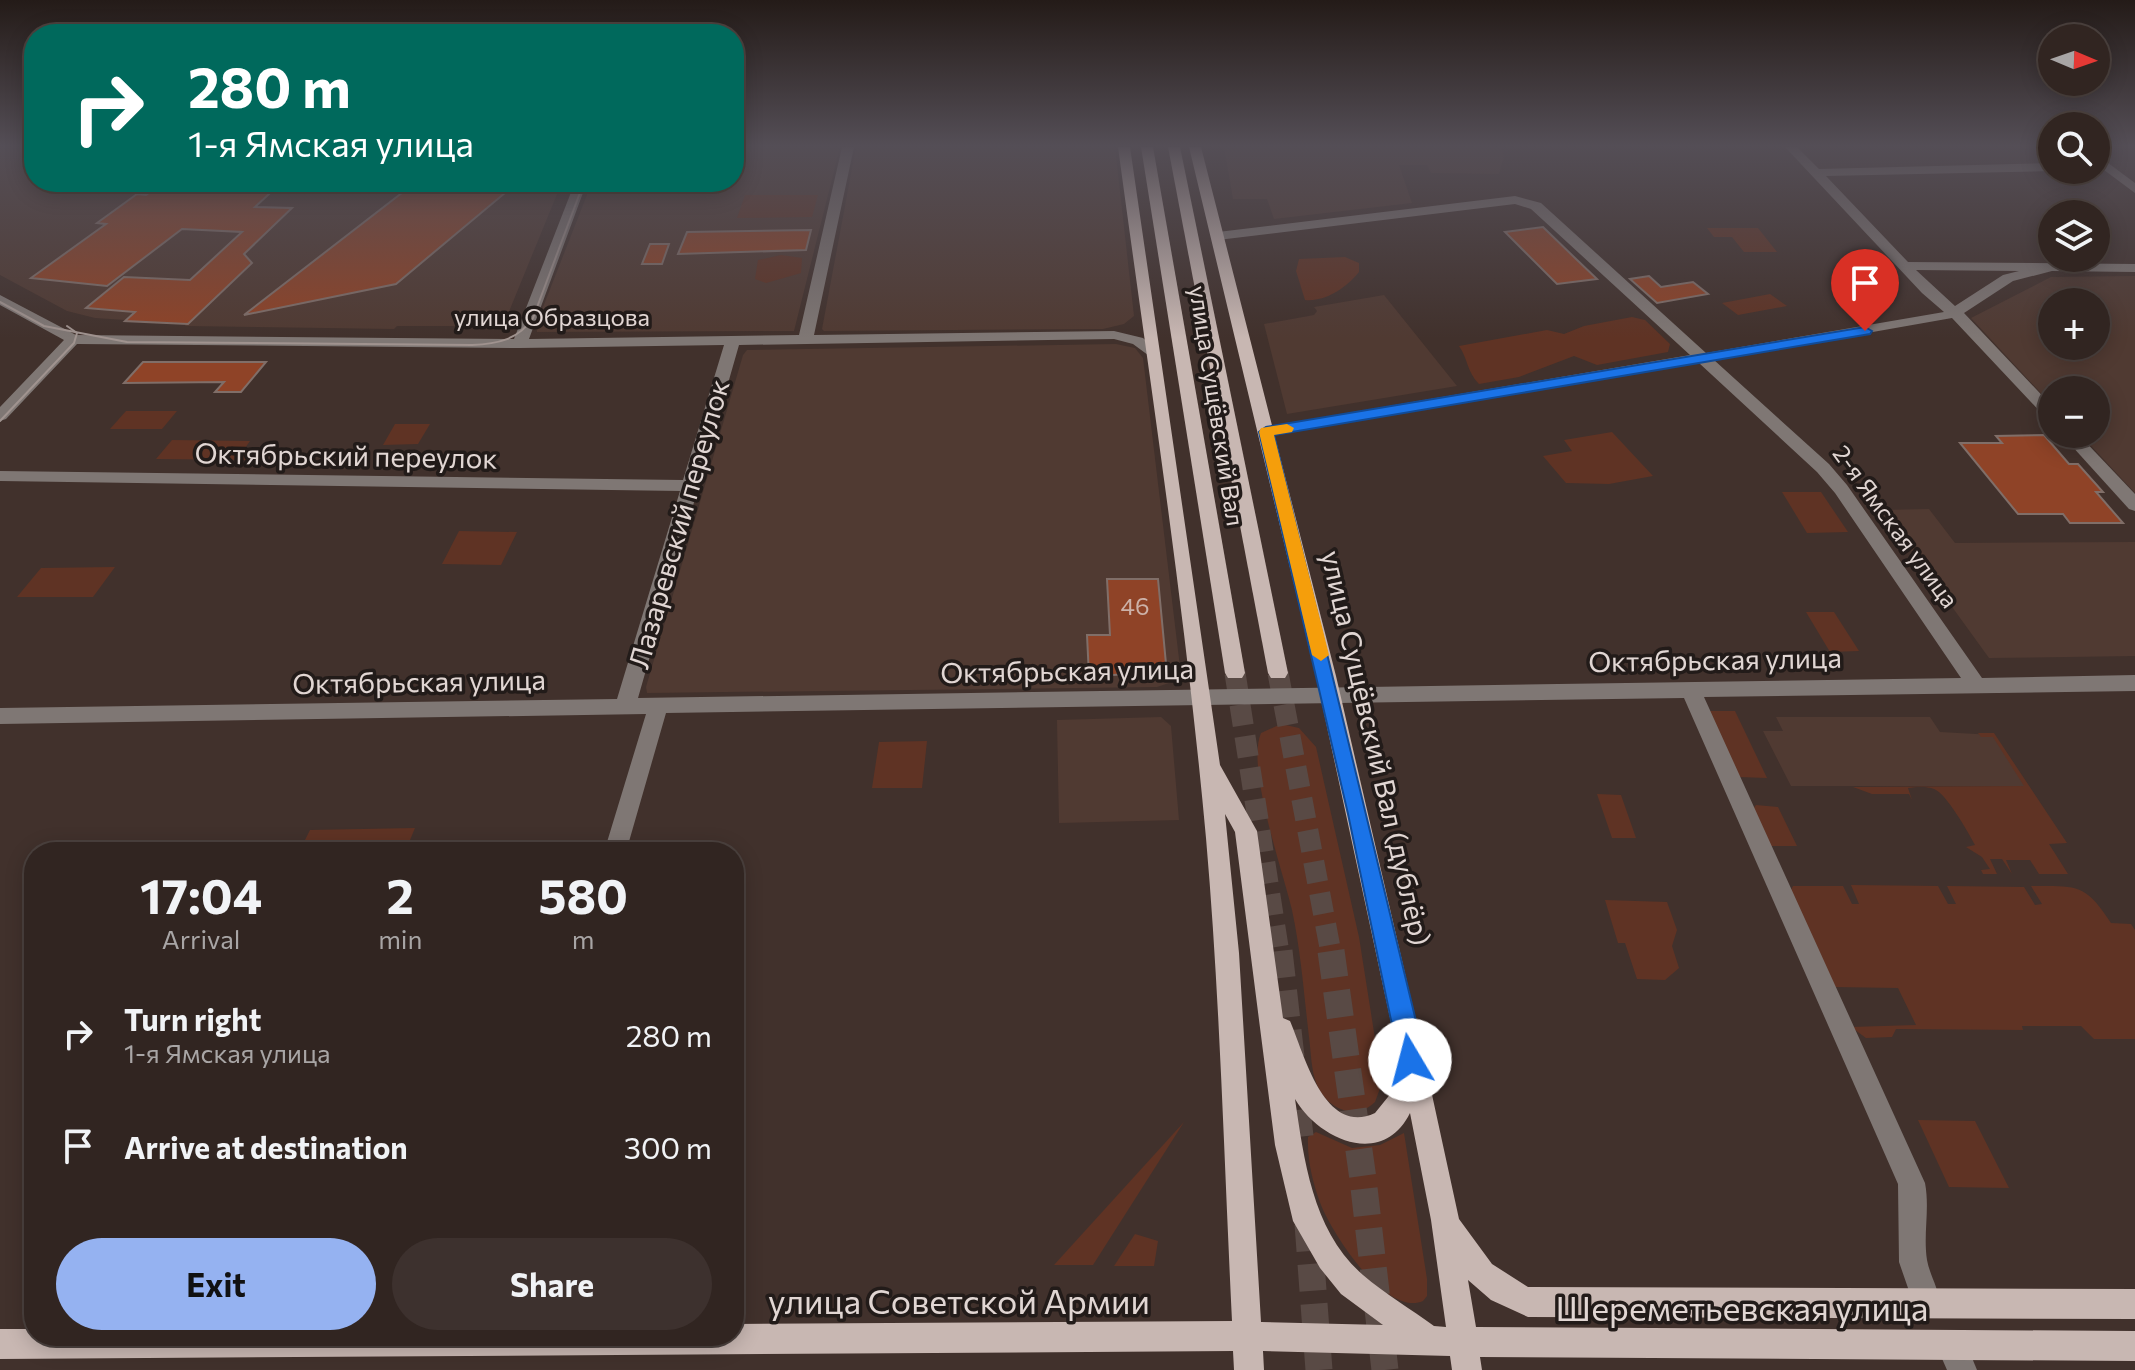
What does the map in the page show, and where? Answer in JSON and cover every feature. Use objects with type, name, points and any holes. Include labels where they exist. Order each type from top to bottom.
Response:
[{"type":"main road","points":[[1133,211],[1209,761],[1227,953],[1249,1370]]},
{"type":"main road","name":"улица Сущёвский Вал","points":[[1158,211],[1235,673]]},
{"type":"main road","name":"улица Сущёвский Вал","points":[[1187,211],[1278,673]]},
{"type":"main road","name":"улица Сущёвский Вал (дублёр)","points":[[1212,211],[1330,696],[1404,1021],[1445,1220],[1465,1355]]},
{"type":"main road","points":[[1209,761],[1246,831],[1288,1145],[1307,1221],[1351,1284],[1428,1340]]},
{"type":"main road","points":[[1269,998],[1308,1097],[1326,1118],[1343,1129],[1360,1132],[1380,1127],[1396,1115],[1408,1094],[1410,1060],[1404,1021]]},
{"type":"main road","name":"Шереметьевская улица","points":[[1445,1220],[1469,1261],[1488,1282],[1528,1302],[2135,1304]]},
{"type":"main road","name":"улица Советской Армии","points":[[744,1338],[1247,1336],[1349,1340]]},
{"type":"main road","name":"Шереметьевская улица","points":[[1349,1340],[1428,1340],[1465,1355],[1957,1358],[2135,1346]]},
{"type":"main road","name":"улица Советской Армии","points":[[0,1344],[24,1344]]},
{"type":"street","points":[[520,344],[570,211]]},
{"type":"street","points":[[805,340],[834,211]]},
{"type":"street","name":"2-я Ямская улица","points":[[1218,236],[1430,211]]},
{"type":"street","name":"2-я Ямская улица","points":[[1543,211],[1701,358],[1803,447],[1832,478],[1976,685]]},
{"type":"street","points":[[1852,211],[2038,400]]},
{"type":"street","points":[[1905,266],[2038,268]]},
{"type":"street","points":[[2110,268],[2135,268]]},
{"type":"street","points":[[1266,432],[1955,313],[2008,278],[2038,271]]},
{"type":"street","name":"улица Образцова","points":[[0,299],[73,339],[520,344],[1114,335],[1136,329],[1147,316]]},
{"type":"street","name":"улица Образцова","points":[[1114,335],[1138,341],[1152,353]]},
{"type":"street","points":[[0,416],[73,339]]},
{"type":"street","name":"Лазаревский переулок","points":[[625,707],[733,341]]},
{"type":"street","points":[[2082,448],[2135,505]]},
{"type":"street","name":"Октябрьский переулок","points":[[0,476],[691,486]]},
{"type":"street","name":"Октябрьская улица","points":[[0,716],[2135,683]]},
{"type":"street","points":[[1690,688],[1911,1183],[1916,1200],[1912,1248],[1916,1275],[1927,1304]]},
{"type":"street","name":"Лазаревский переулок","points":[[618,842],[658,707]]},
{"type":"shaded area","points":[[0,211],[550,211],[508,314],[480,326],[397,326],[394,329],[185,326],[95,318],[67,311],[0,275]]},
{"type":"shaded area","points":[[581,211],[824,211],[794,331],[537,332],[536,325]]},
{"type":"shaded area","points":[[739,211],[814,211],[812,217],[737,218]]},
{"type":"shaded area","points":[[844,211],[1122,211],[1134,316],[1124,324],[1103,329],[822,329]]},
{"type":"shaded area","points":[[1271,211],[1344,211],[1274,219]]},
{"type":"shaded area","points":[[1707,228],[1758,228],[1777,252],[1744,252],[1732,237],[1714,237]]},
{"type":"shaded area","points":[[781,255],[802,258],[801,273],[766,283],[755,279],[758,260]]},
{"type":"shaded area","points":[[1345,257],[1359,263],[1359,272],[1354,278],[1327,296],[1305,300],[1296,271],[1299,259]]},
{"type":"shaded area","points":[[2135,276],[2135,493],[2093,448],[2110,448],[2110,376],[2038,376],[2038,390],[1971,318],[2051,277]]},
{"type":"shaded area","points":[[1770,294],[1787,306],[1738,315],[1722,303]]},
{"type":"shaded area","points":[[1384,295],[1457,386],[1287,414],[1264,324],[1314,315],[1317,311],[1314,307]]},
{"type":"shaded area","points":[[1632,317],[1645,320],[1670,344],[1668,352],[1597,365],[1574,356],[1519,377],[1479,384],[1459,346],[1547,330],[1564,334],[1584,326]]},
{"type":"shaded area","points":[[1116,344],[1135,348],[1143,358],[1180,667],[1175,681],[1157,687],[647,693],[646,687],[747,350]]},
{"type":"shaded area","points":[[126,411],[177,411],[162,429],[110,429]]},
{"type":"shaded area","points":[[395,424],[430,424],[418,444],[383,445]]},
{"type":"shaded area","points":[[1612,432],[1653,476],[1609,484],[1566,483],[1543,456],[1572,451],[1564,440]]},
{"type":"shaded area","points":[[172,440],[250,441],[245,448],[257,448],[248,460],[156,459]]},
{"type":"shaded area","points":[[1782,492],[1821,492],[1848,532],[1807,533]]},
{"type":"shaded area","points":[[1929,509],[1955,543],[2135,542],[2135,656],[1989,658],[1882,510]]},
{"type":"shaded area","points":[[459,531],[517,532],[501,565],[442,564]]},
{"type":"shaded area","points":[[115,567],[93,597],[17,597],[41,568]]},
{"type":"shaded area","points":[[1806,612],[1834,612],[1859,651],[1830,652]]},
{"type":"shaded area","points":[[1709,711],[1735,711],[1767,778],[1739,777]]},
{"type":"shaded area","points":[[1161,717],[1171,726],[1179,820],[1059,823],[1057,720]]},
{"type":"shaded area","points":[[1776,717],[1930,717],[1940,732],[1994,735],[2027,786],[1791,786],[1763,731],[1783,731]]},
{"type":"shaded area","points":[[1281,724],[1299,728],[1316,747],[1359,937],[1382,1083],[1375,1102],[1359,1111],[1334,1106],[1317,1085],[1314,1074],[1295,926],[1258,770],[1261,733]]},
{"type":"shaded area","points":[[1978,733],[1994,733],[2067,843],[2049,844],[2068,874],[2039,874],[2030,860],[2006,860],[2012,874],[2002,859],[1990,859],[1997,874],[1983,874],[1981,870],[1990,869],[1982,857],[1966,847],[1975,845],[1939,792],[1928,787],[1908,788],[1912,800],[1909,794],[1872,794],[1853,787],[2024,786],[1993,737],[1981,737]]},
{"type":"shaded area","points":[[927,741],[922,788],[872,788],[879,742]]},
{"type":"shaded area","points":[[1597,794],[1621,795],[1636,838],[1612,838]]},
{"type":"shaded area","points":[[1756,805],[1778,807],[1797,846],[1770,846],[1753,809]]},
{"type":"shaded area","points":[[415,828],[409,842],[304,842],[310,830]]},
{"type":"shaded area","points":[[1851,885],[1938,886],[1948,904],[1956,904],[1947,886],[2024,887],[2035,905],[2042,904],[2031,886],[2070,887],[2086,894],[2111,923],[2131,924],[2135,930],[2135,1039],[2094,1039],[2081,1026],[2022,1026],[2023,1030],[1896,1029],[1892,1037],[1866,1038],[1851,1027],[1916,1025],[1898,988],[1833,987],[1790,892],[1793,886],[1843,886],[1852,904],[1859,904]]},
{"type":"shaded area","points":[[1605,900],[1667,902],[1677,930],[1672,946],[1679,968],[1665,980],[1637,979],[1625,943],[1618,943]]},
{"type":"shaded area","points":[[1918,1120],[1975,1121],[2009,1188],[1949,1187]]},
{"type":"shaded area","points":[[1184,1122],[1093,1265],[1054,1265]]},
{"type":"shaded area","points":[[1316,1132],[1352,1148],[1380,1145],[1404,1133],[1427,1279],[1427,1296],[1423,1301],[1408,1303],[1378,1286],[1337,1235],[1321,1205],[1311,1172],[1308,1137]]},
{"type":"shaded area","points":[[1135,1234],[1158,1241],[1154,1266],[1114,1266]]},
{"type":"building","points":[[114,211],[289,211],[244,254],[252,263],[188,324],[125,321],[135,312],[86,308],[124,277],[190,280],[242,232],[182,229],[107,286],[31,278],[106,224],[97,223]]},
{"type":"building","points":[[379,211],[483,211],[396,284],[244,315]]},
{"type":"building","points":[[1543,227],[1597,279],[1557,284],[1505,232]]},
{"type":"building","points":[[811,230],[806,250],[678,254],[687,232]]},
{"type":"building","points":[[650,244],[669,244],[662,264],[642,264]]},
{"type":"building","points":[[1649,276],[1661,287],[1693,282],[1708,294],[1657,303],[1630,279]]},
{"type":"building","points":[[143,362],[266,362],[241,392],[215,392],[224,382],[124,383]]},
{"type":"building","points":[[2038,435],[2038,448],[2055,448],[2069,464],[2078,464],[2103,492],[2096,492],[2123,523],[2070,523],[2063,514],[2018,514],[1960,443],[2002,443],[1996,436]]},
{"type":"building","points":[[1107,579],[1158,579],[1166,664],[1158,673],[1089,676],[1087,635],[1110,635]]},
{"type":"tunnel","points":[[1235,673],[1279,953]]},
{"type":"tunnel","points":[[1278,673],[1331,953]]},
{"type":"tunnel","points":[[1279,951],[1301,1145]]},
{"type":"tunnel","points":[[1331,951],[1363,1179],[1385,1370]]},
{"type":"tunnel","points":[[1308,1224],[1319,1370]]},
{"type":"tram line","points":[[76,332],[127,342],[472,345],[498,342],[514,336],[533,318],[573,211]]},
{"type":"tram line","points":[[0,302],[44,326],[76,332]]},
{"type":"tram line","points":[[67,326],[76,332]]},
{"type":"tram line","points":[[0,421],[74,343],[76,332]]},
{"type":"slow traffic","points":[[1287,428],[1266,432],[1321,655]]},
{"type":"route","points":[[1410,1060],[1358,814],[1266,432],[1865,331]]}]
